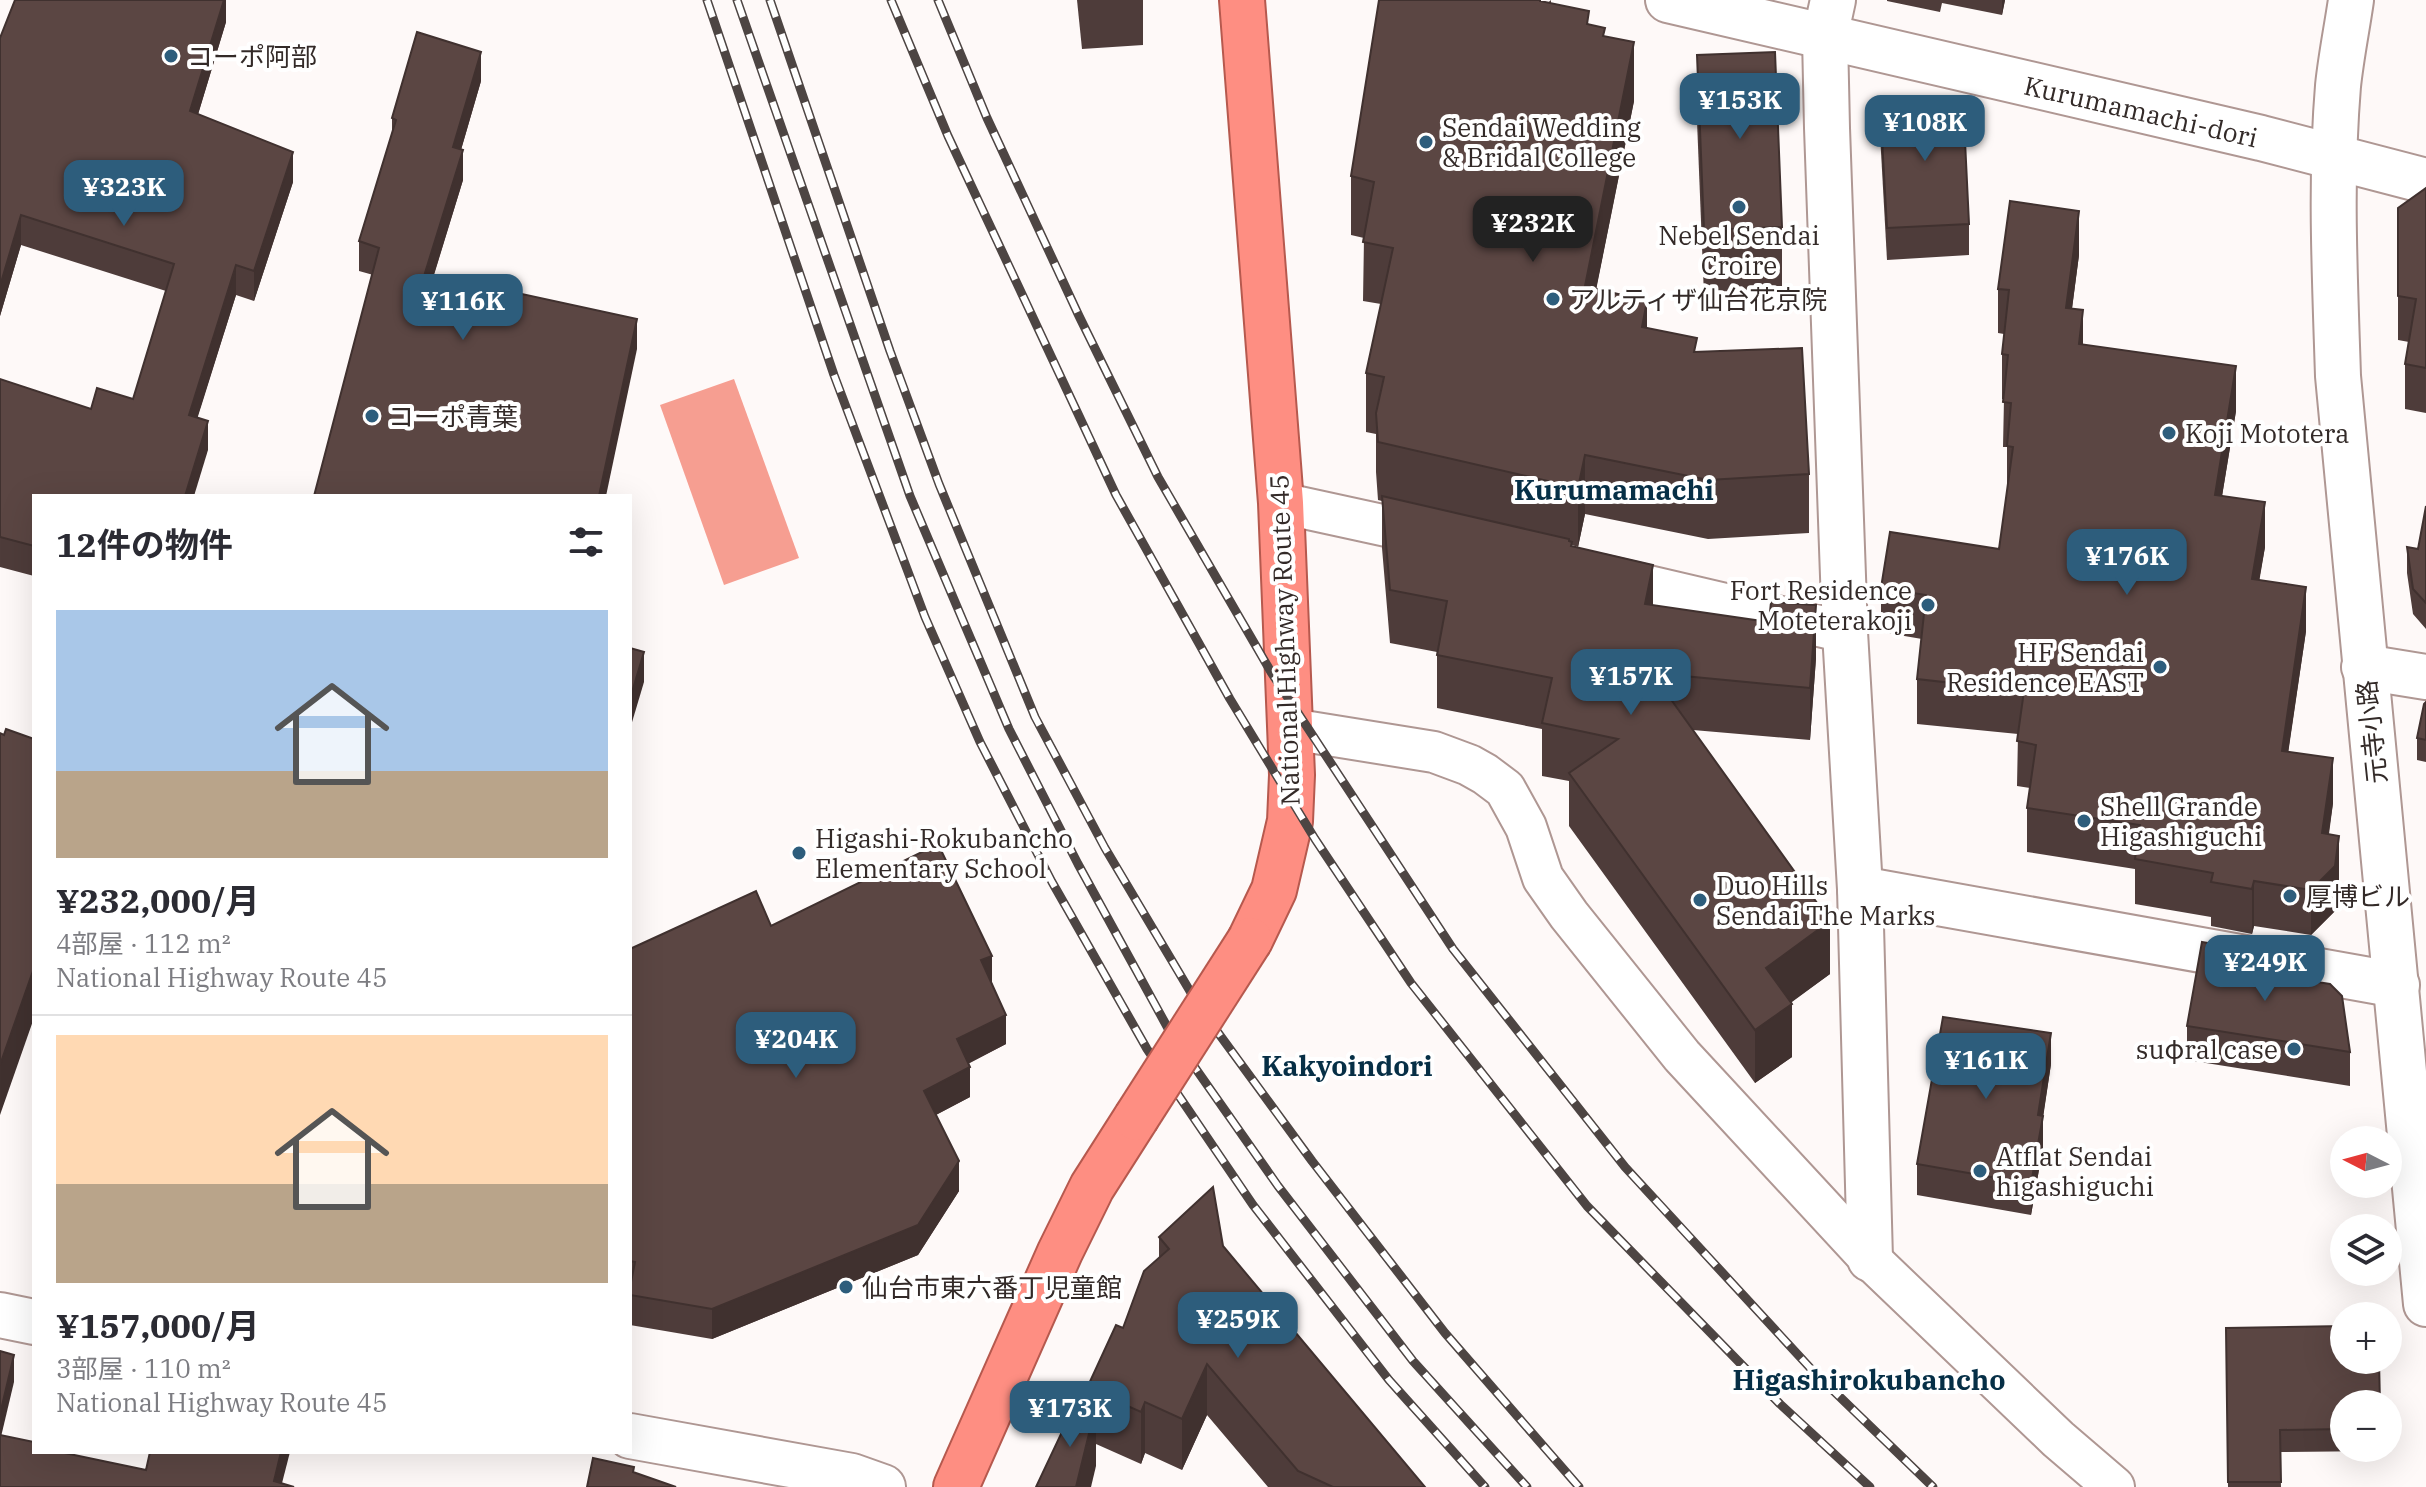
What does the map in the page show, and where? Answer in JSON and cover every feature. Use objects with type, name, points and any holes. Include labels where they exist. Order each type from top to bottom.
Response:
[{"type":"highway","name":"National Highway Route 45","points":[[956,1487],[1092,1187],[1250,940],[1274,890],[1290,821],[1291,729],[1281,503],[1242,0]]},
{"type":"street","name":"Kurumamachi-dori","points":[[1668,0],[1829,19],[2426,181]]},
{"type":"street","name":"元寺小路","points":[[2351,0],[2338,84],[2335,158],[2338,376],[2426,1304]]},
{"type":"street","points":[[1829,19],[1845,632],[1860,889],[1870,1259]]},
{"type":"street","points":[[1281,503],[1479,547]]},
{"type":"street","points":[[1570,568],[1845,632]]},
{"type":"street","points":[[2364,667],[2426,677]]},
{"type":"street","points":[[1291,729],[1434,752],[1477,769],[1505,789],[1526,827],[1543,878],[1682,1056],[1870,1259],[2058,1439],[2114,1487]]},
{"type":"street","points":[[1860,889],[2397,985]]},
{"type":"street","points":[[0,1315],[32,1322]]},
{"type":"street","points":[[632,1436],[852,1476],[883,1487]]},
{"type":"shaded area","points":[[734,379],[799,558],[724,585],[660,405]]},
{"type":"building","points":[[15,0],[224,0],[190,111],[293,152],[254,271],[236,265],[189,415],[208,421],[186,494],[32,494],[32,545],[0,537],[0,379],[91,409],[97,388],[133,399],[174,264],[21,215],[0,286],[0,38]]},
{"type":"building","points":[[1379,0],[1540,0],[1589,11],[1587,24],[1605,28],[1603,36],[1634,42],[1585,286],[1647,301],[1642,327],[1697,338],[1694,352],[1802,348],[1809,474],[1708,480],[1585,455],[1578,488],[1378,442],[1376,413],[1384,377],[1366,373],[1393,248],[1363,242],[1374,182],[1351,176]]},
{"type":"building","points":[[417,32],[481,52],[453,147],[463,150],[425,273],[637,319],[599,494],[315,494],[379,248],[359,241],[396,120],[392,118]]},
{"type":"building","points":[[1775,52],[1782,227],[1704,230],[1697,55]]},
{"type":"building","points":[[1963,99],[1969,224],[1887,228],[1880,103]]},
{"type":"building","points":[[2426,188],[2426,368],[2405,364],[2416,299],[2398,296],[2398,208]]},
{"type":"building","points":[[2010,201],[2079,211],[2066,308],[2083,310],[2079,344],[2236,366],[2215,495],[2265,502],[2252,579],[2306,587],[2282,751],[2333,758],[2322,833],[2339,836],[2335,866],[2311,890],[2254,881],[2252,889],[2211,882],[2213,873],[2135,859],[2140,825],[2027,808],[2036,745],[2017,741],[2024,691],[1917,679],[1926,595],[1881,588],[1890,532],[1999,549],[2013,447],[2007,446],[2011,403],[2003,402],[2008,355],[2002,354],[2009,290],[1998,289]]},
{"type":"building","points":[[1382,496],[1569,539],[1571,546],[1653,565],[1645,604],[1769,622],[1771,602],[1816,605],[1810,688],[1652,673],[1830,921],[1766,968],[1792,1004],[1755,1030],[1569,773],[1618,739],[1542,723],[1552,678],[1437,655],[1447,601],[1390,590]]},
{"type":"building","points":[[2426,506],[2426,603],[2413,589],[2407,547],[2418,549]]},
{"type":"building","points":[[632,649],[644,652],[632,692]]},
{"type":"building","points":[[2426,702],[2426,740],[2417,738]]},
{"type":"building","points":[[6,729],[32,738],[32,974],[0,1065],[0,733],[4,735]]},
{"type":"building","points":[[938,844],[992,956],[981,960],[1006,1015],[957,1039],[970,1067],[924,1091],[959,1161],[918,1225],[712,1309],[632,1295],[635,1262],[632,1261],[632,948],[756,891],[771,926]]},
{"type":"building","points":[[2202,942],[2243,949],[2240,970],[2330,984],[2342,996],[2350,1052],[2187,1026]]},
{"type":"building","points":[[1943,1017],[2051,1033],[2038,1115],[2043,1116],[2031,1184],[1917,1164]]},
{"type":"building","points":[[1213,1187],[1223,1246],[1425,1487],[1333,1487],[1298,1471],[1207,1364],[1182,1419],[1145,1402],[1141,1412],[1087,1388],[1116,1325],[1123,1328],[1144,1271],[1169,1249],[1159,1237]]},
{"type":"building","points":[[2330,1326],[2330,1374],[2379,1374],[2380,1390],[2330,1390],[2330,1429],[2280,1430],[2281,1482],[2228,1482],[2226,1328]]},
{"type":"building","points":[[0,1351],[14,1355],[0,1414]]},
{"type":"building","points":[[1078,1398],[1096,1405],[1076,1487],[1036,1487]]},
{"type":"building","points":[[0,1435],[32,1442],[32,1454],[70,1454],[146,1470],[150,1454],[281,1454],[274,1481],[294,1487],[0,1487]]},
{"type":"building","points":[[593,1458],[634,1467],[633,1472],[676,1487],[587,1487]]},
{"type":"railway","points":[[707,0],[834,375],[925,617],[980,742],[1052,882],[1147,1049],[1253,1205],[1389,1380],[1485,1487]]},
{"type":"railway","points":[[737,0],[910,496],[1009,729],[1078,864],[1170,1032],[1278,1186],[1413,1361],[1527,1487]]},
{"type":"railway","points":[[770,0],[890,351],[939,484],[1035,717],[1105,848],[1200,1008],[1312,1161],[1445,1333],[1579,1487]]},
{"type":"railway","points":[[891,0],[948,136],[1116,495],[1230,699],[1315,839],[1411,983],[1587,1206],[1780,1404],[1870,1487]]},
{"type":"railway","points":[[938,0],[987,118],[1158,477],[1271,672],[1453,949],[1625,1167],[1813,1371],[1933,1487]]},
{"type":"place","name":"コーポ阿部","points":[[171,56]]},
{"type":"place","name":"Sendai Wedding & Bridal College","points":[[1426,142]]},
{"type":"place","name":"Nebel Sendai Croire","points":[[1739,207]]},
{"type":"place","name":"アルティザ仙台花京院","points":[[1553,299]]},
{"type":"place","name":"コーポ青葉","points":[[372,416]]},
{"type":"place","name":"Koji Mototera","points":[[2169,433]]},
{"type":"place","name":"Fort Residence Moteterakoji","points":[[1928,605]]},
{"type":"place","name":"HF Sendai Residence EAST","points":[[2160,667]]},
{"type":"place","name":"Shell Grande Higashiguchi","points":[[2084,821]]},
{"type":"place","name":"Higashi-Rokubancho Elementary School","points":[[799,853]]},
{"type":"place","name":"厚博ビル","points":[[2290,896]]},
{"type":"place","name":"Duo Hills Sendai The Marks","points":[[1700,900]]},
{"type":"place","name":"suφral case","points":[[2294,1049]]},
{"type":"place","name":"Atflat Sendai higashiguchi","points":[[1980,1171]]},
{"type":"place","name":"仙台市東六番丁児童館","points":[[846,1287]]},
{"type":"district","name":"Kurumamachi","points":[[1614,489]]},
{"type":"district","name":"Kakyoindori","points":[[1347,1065]]},
{"type":"district","name":"Higashirokubancho","points":[[1869,1379]]}]
